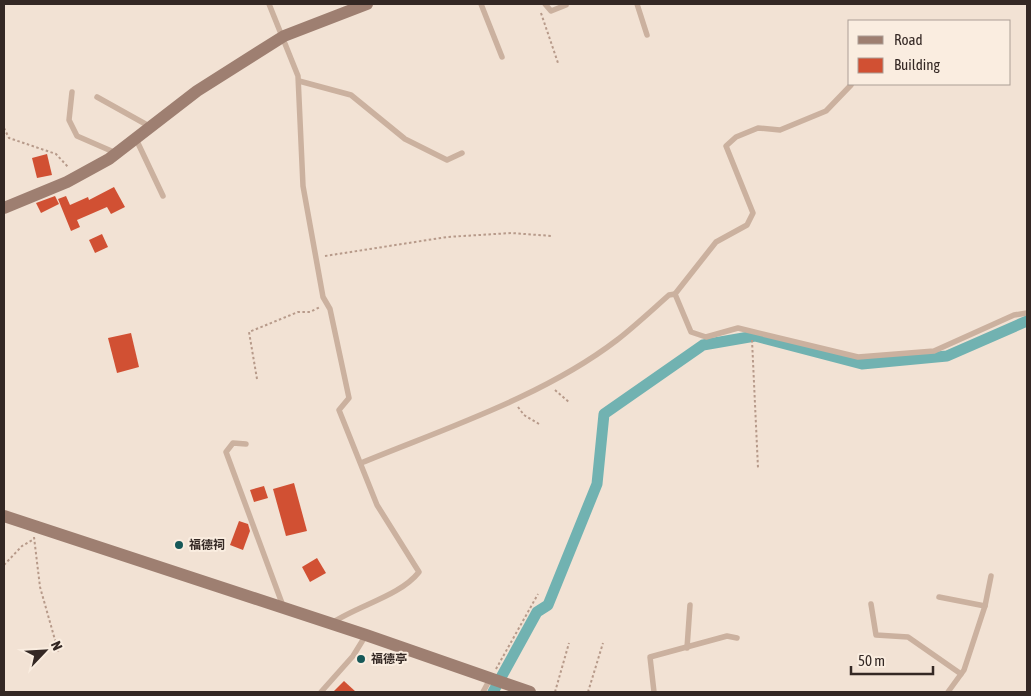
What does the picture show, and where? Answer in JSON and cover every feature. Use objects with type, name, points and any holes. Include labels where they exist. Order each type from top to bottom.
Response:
[{"type":"main road","points":[[4,208],[75,178],[117,153],[197,91],[284,36],[367,4]]},
{"type":"main road","points":[[4,516],[34,533],[366,635],[526,691]]},
{"type":"lane","points":[[269,4],[284,36],[299,81],[303,186],[318,258],[323,297],[330,309],[349,398],[340,410],[377,505],[419,572],[410,584],[350,611],[330,624]]},
{"type":"lane","points":[[481,4],[502,57]]},
{"type":"lane","points":[[545,4],[551,11],[566,5]]},
{"type":"lane","points":[[637,4],[647,35]]},
{"type":"lane","points":[[299,81],[351,95],[405,139],[447,160],[462,153]]},
{"type":"lane","points":[[361,463],[513,401],[617,340],[669,295],[675,294],[716,242],[747,225],[753,213],[726,146],[736,137],[758,128],[780,130],[826,111],[851,85]]},
{"type":"lane","points":[[72,92],[69,120],[77,136],[117,153]]},
{"type":"lane","points":[[97,97],[151,127]]},
{"type":"lane","points":[[135,139],[163,196]]},
{"type":"lane","points":[[675,294],[691,332],[706,337],[738,328],[858,357],[934,351],[1014,314],[1027,313]]},
{"type":"lane","points":[[246,444],[233,444],[226,452],[284,610]]},
{"type":"lane","points":[[948,692],[961,674],[985,606],[990,576]]},
{"type":"lane","points":[[939,597],[985,606]]},
{"type":"lane","points":[[871,604],[876,635],[908,638],[961,674]]},
{"type":"lane","points":[[687,648],[690,606]]},
{"type":"lane","points":[[320,692],[353,656],[366,635]]},
{"type":"lane","points":[[654,692],[650,657],[727,636],[737,638]]},
{"type":"lane","points":[[483,692],[491,680]]},
{"type":"path","points":[[540,12],[558,63]]},
{"type":"path","points":[[4,128],[9,138],[56,154],[66,164],[75,178]]},
{"type":"path","points":[[318,258],[447,237],[511,233],[552,236]]},
{"type":"path","points":[[256,378],[249,332],[298,312],[310,312],[327,304]]},
{"type":"path","points":[[752,331],[758,468]]},
{"type":"path","points":[[546,383],[570,403]]},
{"type":"path","points":[[513,401],[524,415],[539,424]]},
{"type":"path","points":[[4,565],[34,533]]},
{"type":"path","points":[[34,533],[40,587],[59,654]]},
{"type":"path","points":[[491,680],[538,594]]},
{"type":"path","points":[[555,692],[569,643]]},
{"type":"path","points":[[588,692],[603,643]]},
{"type":"building","points":[[47,154],[52,175],[37,178],[32,158]]},
{"type":"building","points":[[114,187],[125,207],[111,214],[107,207],[77,220],[80,227],[71,231],[58,199],[66,196],[70,205],[88,197],[89,200]]},
{"type":"building","points":[[55,196],[59,204],[41,213],[36,203]]},
{"type":"building","points":[[102,234],[108,247],[95,253],[89,240]]},
{"type":"building","points":[[131,333],[139,367],[117,373],[108,338]]},
{"type":"building","points":[[294,483],[307,531],[286,536],[273,489]]},
{"type":"building","points":[[264,486],[268,498],[254,502],[250,490]]},
{"type":"building","points":[[239,521],[248,524],[250,531],[243,550],[230,545]]},
{"type":"building","points":[[317,558],[326,573],[310,582],[302,567]]},
{"type":"building","points":[[344,681],[356,692],[333,692]]},
{"type":"waterway","points":[[493,692],[537,612],[548,605],[597,484],[604,414],[703,345],[755,336],[862,364],[947,356],[1027,321]]},
{"type":"place","name":"福德祠","points":[[179,545]]},
{"type":"place","name":"福德亭","points":[[361,659]]}]
